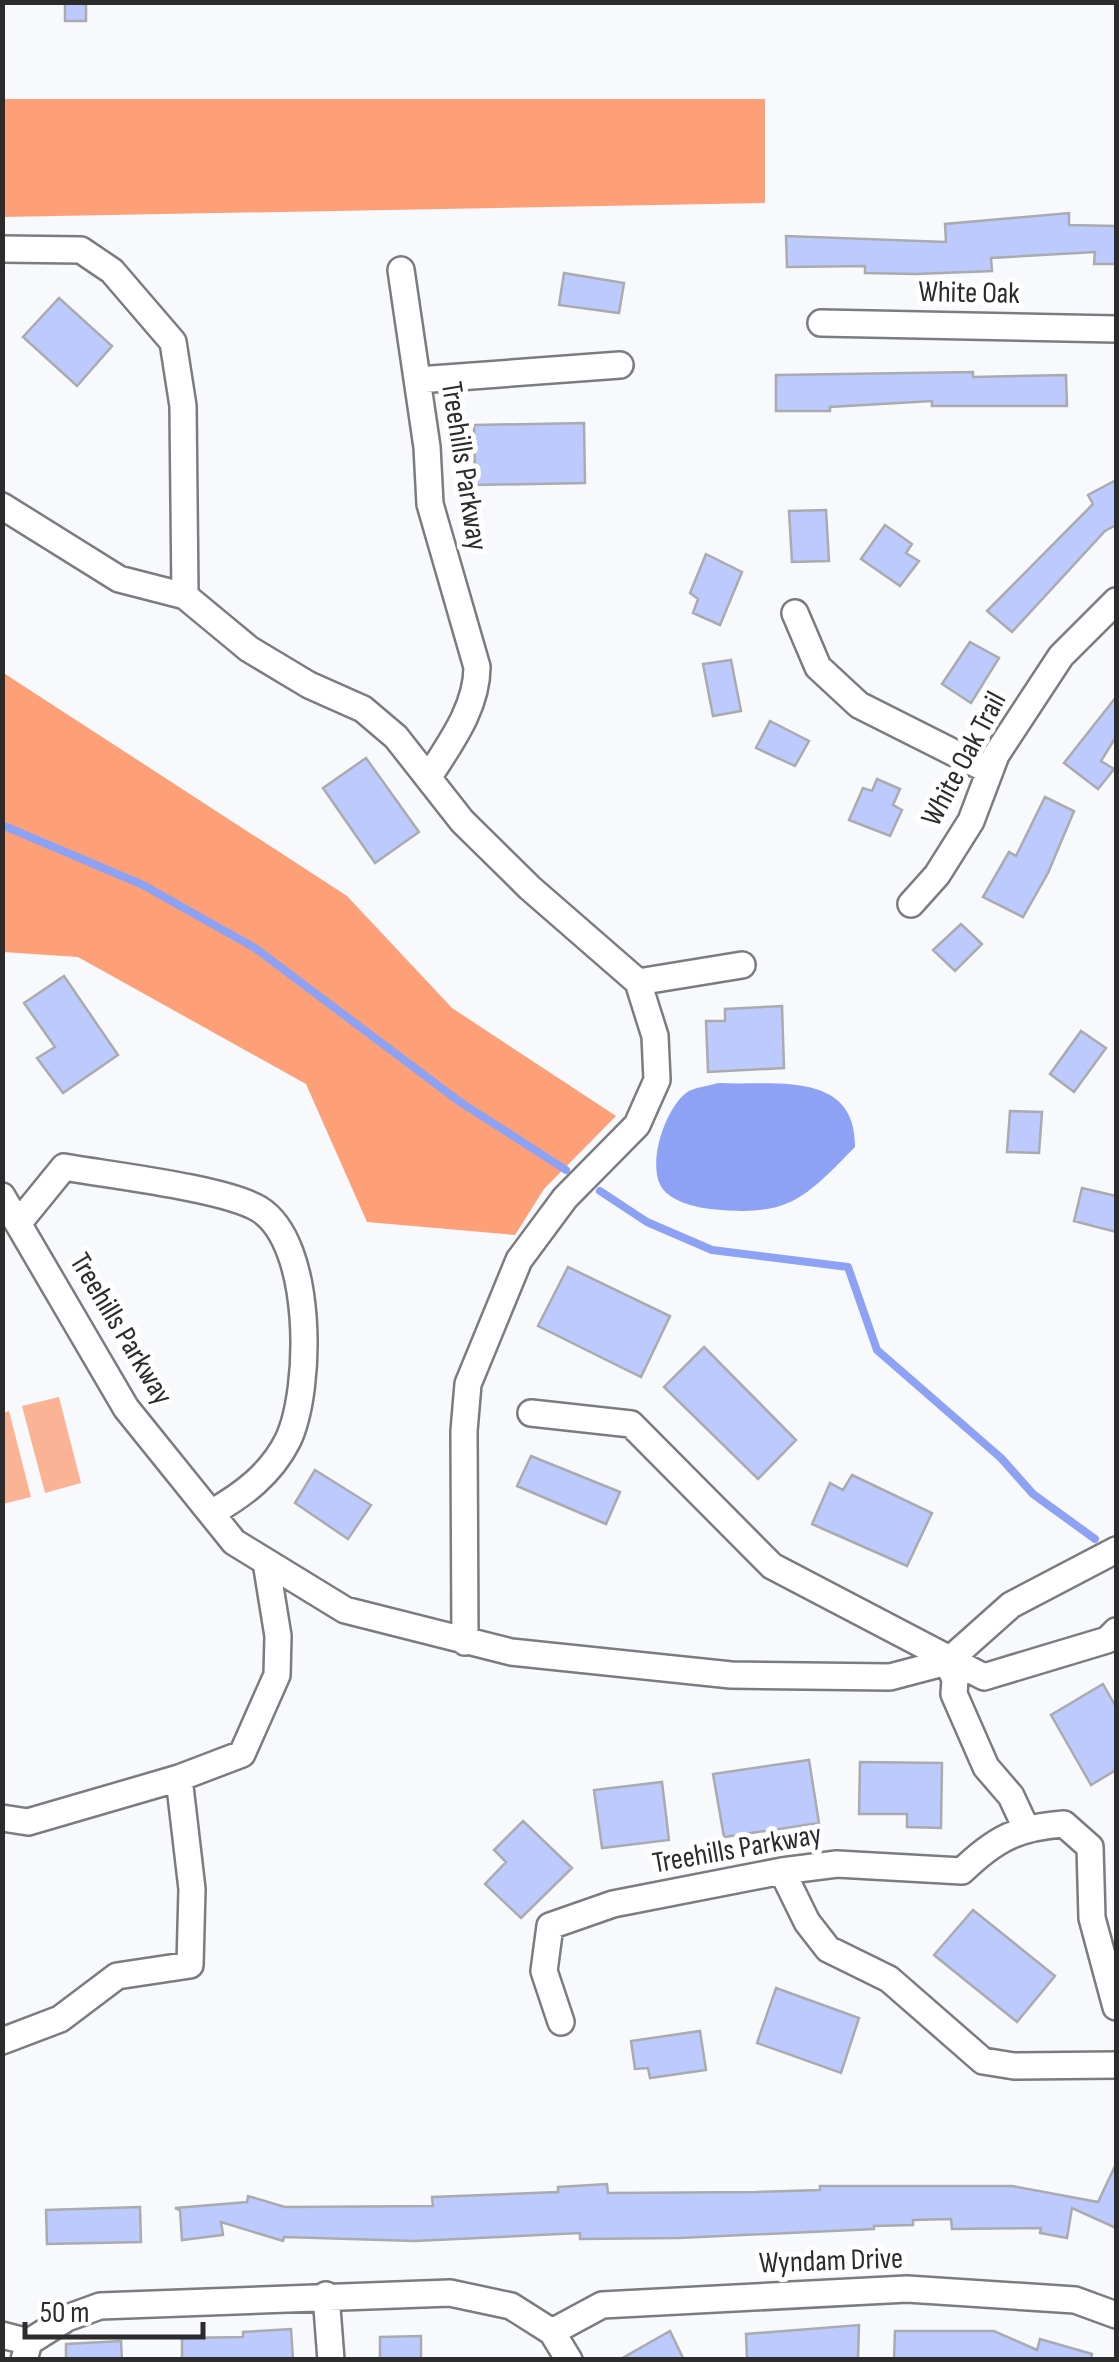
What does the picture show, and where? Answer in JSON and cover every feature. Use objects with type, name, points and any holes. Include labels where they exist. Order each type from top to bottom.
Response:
[{"type":"street","points":[[2,249],[80,250],[112,271],[173,342],[180,360],[183,406],[185,596]]},
{"type":"street","name":"Treehills Parkway","points":[[401,270],[434,521],[477,667],[477,686],[470,706],[430,776]]},
{"type":"street","name":"White Oak","points":[[821,323],[1116,329]]},
{"type":"street","points":[[418,380],[620,365]]},
{"type":"street","points":[[2,506],[119,579],[185,596],[249,648],[309,685],[363,708],[396,737],[462,821],[530,888],[638,982],[655,1036],[658,1080],[637,1126],[565,1198],[519,1260],[468,1384],[464,1431],[465,1642]]},
{"type":"street","name":"White Oak Trail","points":[[911,904],[937,875],[971,821],[990,771],[1061,656],[1116,601]]},
{"type":"street","points":[[794,612],[818,668],[859,705],[990,771]]},
{"type":"street","points":[[638,982],[742,965]]},
{"type":"street","points":[[20,1221],[64,1167],[218,1196],[259,1209],[283,1233],[299,1284],[303,1399],[287,1441],[268,1471],[242,1496],[210,1512]]},
{"type":"street","name":"Treehills Parkway","points":[[2,1196],[126,1408],[234,1542],[344,1610],[511,1652],[748,1676],[890,1677],[947,1662],[1011,1605],[1116,1550]]},
{"type":"street","name":"Treehills Parkway","points":[[530,1413],[631,1424],[772,1566],[947,1662],[984,1677],[1106,1640],[1116,1631]]},
{"type":"street","points":[[2,1818],[28,1822],[179,1778],[242,1754],[278,1674],[278,1636],[266,1562]]},
{"type":"street","points":[[947,1662],[956,1679],[954,1694],[986,1767],[1011,1796],[1025,1826],[1064,1824],[1090,1847],[1092,1918],[1116,2008]]},
{"type":"street","points":[[2,2042],[60,2019],[117,1976],[154,1967],[190,1965],[192,1890],[179,1778]]},
{"type":"street","name":"Treehills Parkway","points":[[561,2022],[544,1971],[550,1926],[613,1904],[782,1871],[837,1864],[962,1871],[993,1841],[1025,1826]]},
{"type":"street","points":[[782,1871],[807,1922],[828,1949],[889,1979],[983,2061],[1014,2066],[1116,2065]]},
{"type":"street","name":"Wyndam Drive","points":[[552,2332],[602,2304],[907,2290],[1075,2300],[1116,2315]]},
{"type":"street","points":[[2,2336],[26,2351],[67,2318],[100,2306],[450,2293],[511,2306],[552,2332],[569,2360]]},
{"type":"street","points":[[326,2295],[331,2360]]},
{"type":"shaded area","points":[[2,99],[765,99],[765,203],[3,217]]},
{"type":"shaded area","points":[[2,672],[347,896],[452,1008],[616,1116],[544,1189],[515,1235],[367,1222],[306,1084],[78,957],[3,952]]},
{"type":"shaded area","points":[[59,1397],[81,1483],[45,1493],[22,1406]]},
{"type":"shaded area","points":[[9,1411],[31,1497],[3,1504],[3,1413]]},
{"type":"water","points":[[718,1083],[786,1084],[827,1093],[842,1105],[852,1122],[855,1147],[821,1181],[776,1207],[736,1211],[677,1200],[666,1193],[658,1178],[661,1136],[681,1098],[689,1091]]},
{"type":"building","points":[[65,2],[86,2],[86,21],[65,21]]},
{"type":"building","points":[[1069,213],[1069,225],[1116,226],[1116,264],[1094,264],[1095,252],[991,258],[992,271],[916,274],[865,273],[865,266],[787,267],[786,236],[946,242],[945,224]]},
{"type":"building","points":[[564,273],[624,283],[619,313],[559,305]]},
{"type":"building","points":[[59,298],[112,346],[77,386],[23,337]]},
{"type":"building","points":[[973,372],[973,377],[1066,375],[1067,406],[932,406],[932,401],[830,407],[830,411],[776,411],[776,375]]},
{"type":"building","points":[[584,423],[585,483],[475,485],[474,425]]},
{"type":"building","points":[[1116,480],[1116,525],[1105,531],[1012,632],[987,611],[1093,504],[1088,495]]},
{"type":"building","points":[[826,510],[829,561],[792,562],[789,511]]},
{"type":"building","points":[[885,525],[912,544],[906,553],[919,561],[900,586],[861,559]]},
{"type":"building","points":[[706,554],[742,572],[720,625],[693,613],[698,599],[690,593]]},
{"type":"building","points":[[970,642],[999,658],[971,703],[942,684]]},
{"type":"building","points":[[731,660],[741,711],[713,716],[703,664]]},
{"type":"building","points":[[1116,697],[1116,737],[1101,761],[1114,769],[1098,789],[1064,763]]},
{"type":"building","points":[[770,721],[809,741],[795,766],[756,748]]},
{"type":"building","points":[[366,758],[419,832],[375,863],[323,788]]},
{"type":"building","points":[[877,779],[900,789],[893,805],[902,810],[890,836],[849,820],[863,788],[872,791]]},
{"type":"building","points":[[1045,797],[1074,811],[1048,873],[1023,917],[983,897],[1009,852],[1016,856]]},
{"type":"building","points":[[961,924],[982,944],[955,971],[933,950]]},
{"type":"building","points":[[64,976],[118,1055],[63,1093],[37,1058],[55,1047],[24,1003]]},
{"type":"building","points":[[782,1006],[784,1068],[708,1072],[706,1021],[725,1021],[725,1009]]},
{"type":"building","points":[[1081,1031],[1106,1048],[1074,1092],[1050,1074]]},
{"type":"building","points":[[1010,1111],[1042,1112],[1039,1153],[1007,1152]]},
{"type":"building","points":[[1082,1188],[1116,1196],[1116,1232],[1074,1221]]},
{"type":"building","points":[[568,1267],[670,1316],[641,1377],[538,1326]]},
{"type":"building","points":[[704,1347],[796,1440],[758,1479],[664,1387]]},
{"type":"building","points":[[531,1456],[620,1492],[606,1524],[517,1486]]},
{"type":"building","points":[[315,1470],[371,1505],[348,1539],[295,1503]]},
{"type":"building","points":[[852,1475],[932,1513],[907,1566],[812,1524],[830,1483],[843,1490]]},
{"type":"building","points":[[1103,1684],[1116,1707],[1116,1770],[1091,1785],[1051,1715]]},
{"type":"building","points":[[809,1760],[819,1823],[724,1837],[713,1774]]},
{"type":"building","points":[[860,1762],[942,1763],[941,1828],[907,1827],[907,1814],[859,1814]]},
{"type":"building","points":[[662,1782],[669,1840],[602,1848],[594,1790]]},
{"type":"building","points":[[523,1821],[572,1868],[521,1918],[485,1884],[506,1862],[494,1850]]},
{"type":"building","points":[[973,1910],[1055,1976],[1017,2022],[934,1955]]},
{"type":"building","points":[[776,1988],[859,2018],[841,2073],[757,2043]]},
{"type":"building","points":[[700,2031],[706,2070],[650,2078],[648,2068],[635,2069],[631,2041]]},
{"type":"building","points":[[1116,2164],[1116,2228],[1072,2208],[1067,2238],[1040,2233],[1041,2228],[952,2229],[951,2219],[913,2220],[913,2225],[874,2229],[679,2238],[580,2239],[580,2233],[415,2241],[284,2237],[283,2241],[221,2222],[223,2235],[182,2240],[180,2210],[175,2208],[247,2202],[248,2196],[285,2207],[433,2206],[432,2197],[558,2192],[558,2187],[607,2184],[608,2193],[820,2190],[820,2186],[1012,2186],[1098,2202]]},
{"type":"building","points":[[140,2207],[141,2242],[47,2244],[46,2210]]},
{"type":"building","points":[[859,2325],[858,2358],[747,2360],[746,2334]]},
{"type":"building","points":[[291,2329],[293,2360],[182,2360],[182,2338],[243,2337],[243,2332]]},
{"type":"building","points":[[670,2331],[684,2360],[619,2360]]},
{"type":"building","points":[[895,2331],[994,2331],[1037,2350],[1040,2339],[1092,2354],[1091,2360],[894,2360]]},
{"type":"building","points":[[421,2336],[421,2360],[380,2360],[380,2337]]},
{"type":"building","points":[[121,2341],[122,2360],[66,2360],[66,2344]]},
{"type":"waterway","points":[[2,825],[143,885],[255,948],[460,1102],[566,1170]]},
{"type":"waterway","points":[[600,1191],[647,1222],[712,1250],[848,1267],[877,1350],[1001,1458],[1033,1494],[1095,1539]]}]
